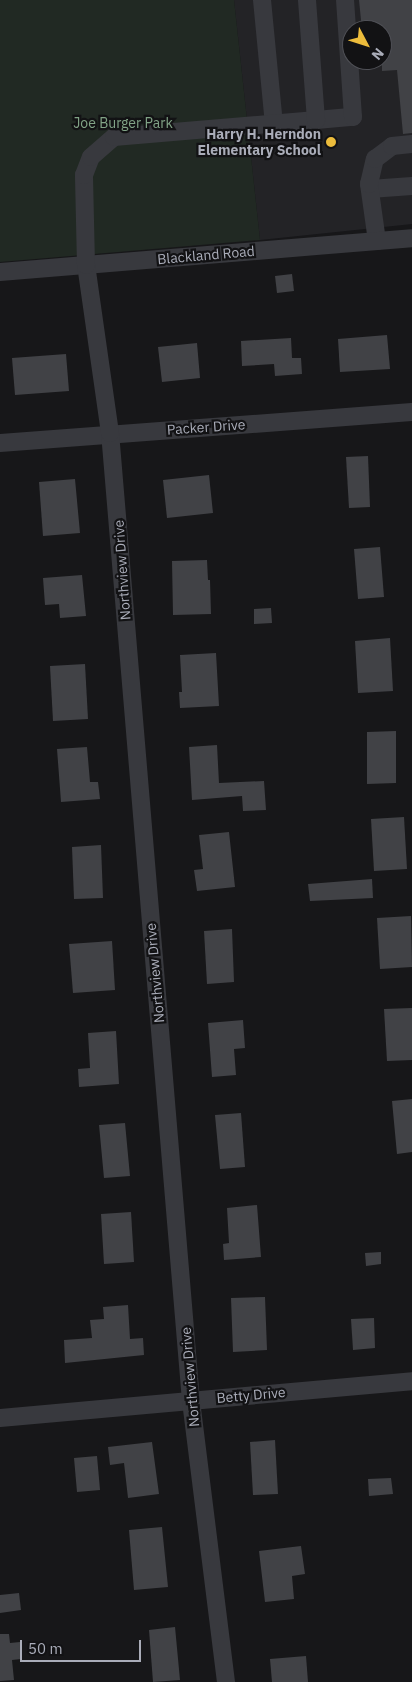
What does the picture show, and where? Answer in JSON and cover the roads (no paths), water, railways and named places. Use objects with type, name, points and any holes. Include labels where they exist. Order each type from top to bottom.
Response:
[{"type":"street","points":[[262,0],[274,124]]},
{"type":"street","points":[[307,0],[316,120]]},
{"type":"street","name":"Northview Drive","points":[[226,1682],[191,1401],[110,433],[86,264],[84,175],[91,157],[114,137],[353,117],[345,0]]},
{"type":"street","points":[[377,241],[369,184],[375,160],[392,146],[412,144]]},
{"type":"street","points":[[370,189],[412,186]]},
{"type":"street","name":"Blackland Road","points":[[0,272],[412,238]]},
{"type":"street","name":"Packer Drive","points":[[0,443],[110,433],[412,412]]},
{"type":"street","name":"Betty Drive","points":[[0,1418],[412,1381]]},
{"type":"place","name":"Harry H. Herndon Elementary School","points":[[331,142]]},
{"type":"park label","name":"Joe Burger Park","points":[[123,123]]}]
